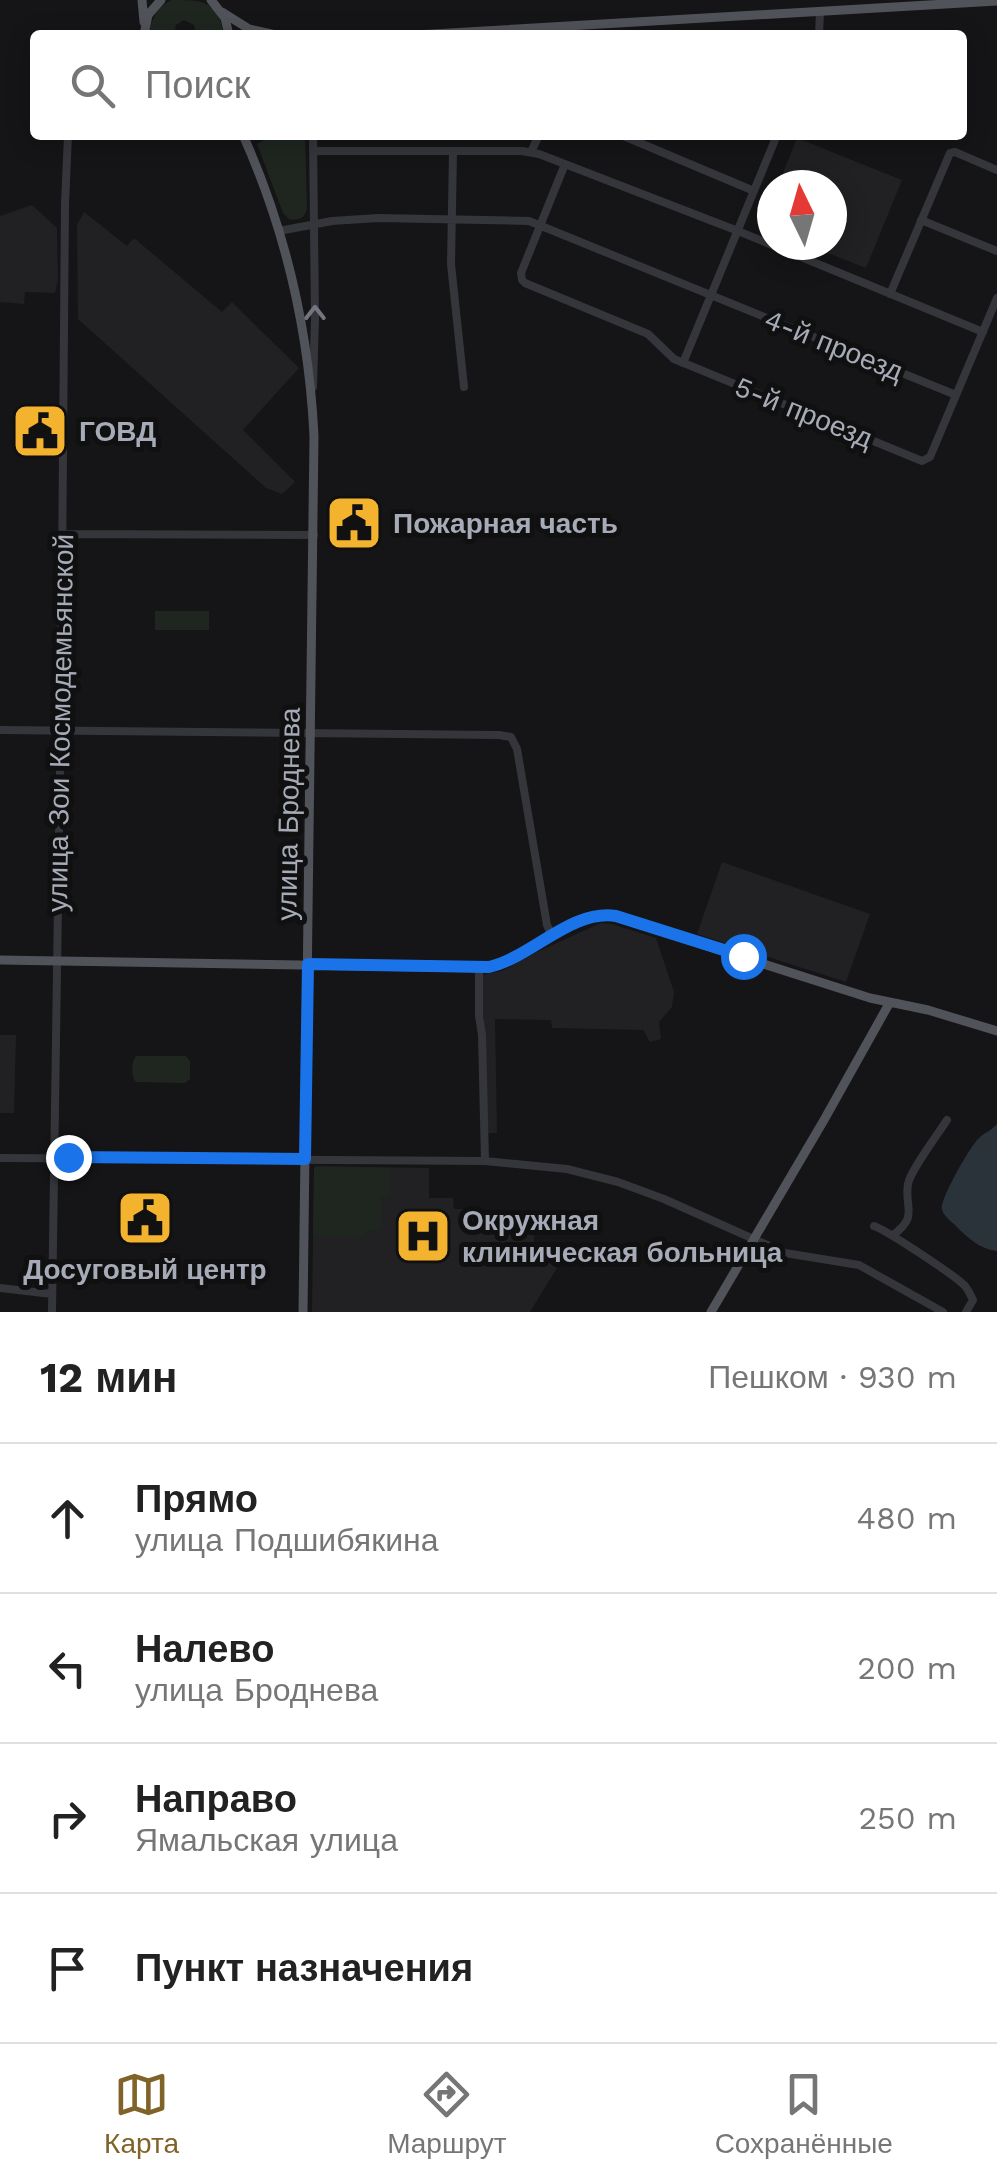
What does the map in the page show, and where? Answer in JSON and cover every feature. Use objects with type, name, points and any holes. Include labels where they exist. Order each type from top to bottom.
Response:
[{"type":"main road","points":[[142,0],[143,30]]},
{"type":"main road","points":[[144,30],[152,9],[161,0]]},
{"type":"main road","points":[[211,0],[222,12],[254,30]]},
{"type":"main road","points":[[503,30],[997,2]]},
{"type":"main road","points":[[222,12],[229,30]]},
{"type":"main road","name":"улица Броднева","points":[[245,140],[279,231],[304,334],[314,436],[303,1312]]},
{"type":"main road","points":[[0,960],[479,968],[507,962],[585,918],[610,915],[890,1002],[997,1030]]},
{"type":"main road","points":[[711,1312],[890,1002]]},
{"type":"street","points":[[819,30],[820,12]]},
{"type":"street","name":"улица Зои Космодемьянской","points":[[52,1312],[68,140]]},
{"type":"street","points":[[312,401],[313,140]]},
{"type":"street","points":[[531,152],[536,140]]},
{"type":"street","points":[[632,140],[754,191]]},
{"type":"street","points":[[683,363],[775,140]]},
{"type":"street","points":[[313,151],[531,152],[738,231],[983,332]]},
{"type":"street","points":[[453,152],[452,278],[464,387]]},
{"type":"street","points":[[890,294],[950,153],[997,170]]},
{"type":"street","points":[[540,225],[565,164]]},
{"type":"street","name":"4-й проезд","points":[[279,231],[378,218],[518,220],[540,225],[956,395]]},
{"type":"street","points":[[921,220],[997,251]]},
{"type":"street","name":"5-й проезд","points":[[540,225],[521,273],[522,280],[648,334],[683,363],[925,461],[956,395]]},
{"type":"street","points":[[956,395],[997,298]]},
{"type":"street","points":[[63,534],[314,535]]},
{"type":"street","points":[[0,730],[511,737],[518,749],[552,936]]},
{"type":"street","points":[[479,968],[485,1161]]},
{"type":"street","points":[[893,1234],[908,1219],[909,1180],[947,1120]]},
{"type":"street","points":[[0,1158],[485,1161],[568,1169],[618,1182],[786,1253],[859,1266],[943,1312]]},
{"type":"street","points":[[874,1226],[893,1234],[963,1284],[973,1300],[966,1312]]},
{"type":"street","points":[[0,1288],[52,1294]]},
{"type":"shaded area","points":[[171,0],[207,4],[218,15],[222,30],[195,30],[194,25],[184,20],[175,30],[150,30],[162,7]]},
{"type":"shaded area","points":[[264,140],[305,140],[304,216],[289,219],[283,213],[257,144]]},
{"type":"shaded area","points":[[796,140],[902,180],[866,268],[845,260],[847,170],[784,170]]},
{"type":"shaded area","points":[[32,205],[57,228],[55,293],[25,292],[24,304],[0,302],[0,216]]},
{"type":"shaded area","points":[[84,212],[127,246],[134,238],[222,312],[232,302],[299,368],[243,430],[295,482],[282,494],[266,488],[78,319],[77,225]]},
{"type":"shaded area","points":[[155,611],[209,611],[209,630],[155,630]]},
{"type":"shaded area","points":[[722,862],[870,914],[846,982],[697,934]]},
{"type":"shaded area","points":[[601,923],[656,938],[674,992],[672,1007],[659,1022],[661,1039],[650,1042],[643,1030],[552,1028],[551,1020],[495,1019],[497,1133],[488,1133],[481,975],[502,971]]},
{"type":"shaded area","points":[[0,1035],[16,1035],[14,1113],[0,1113]]},
{"type":"shaded area","points":[[136,1056],[186,1056],[190,1061],[190,1079],[185,1083],[136,1082],[132,1069]]},
{"type":"shaded area","points":[[997,1124],[997,1251],[970,1239],[942,1209],[970,1151]]},
{"type":"shaded area","name":"Окружная клиническая больница","points":[[316,1166],[429,1168],[429,1198],[453,1198],[454,1209],[482,1209],[483,1226],[534,1228],[534,1248],[557,1268],[530,1312],[312,1312]]},
{"type":"shaded area","points":[[316,1167],[390,1168],[391,1195],[381,1197],[381,1230],[371,1230],[360,1237],[313,1236]]},
{"type":"place","name":"ГОВД","points":[[40,431]]},
{"type":"place","name":"Пожарная часть","points":[[354,523]]},
{"type":"place","name":"Досуговый центр","points":[[145,1218]]},
{"type":"place","name":"Окружная клиническая больница","points":[[423,1236]]},
{"type":"route","points":[[68,1157],[305,1159],[308,964],[489,967],[516,958],[582,920],[601,915],[616,916],[743,956]]}]
